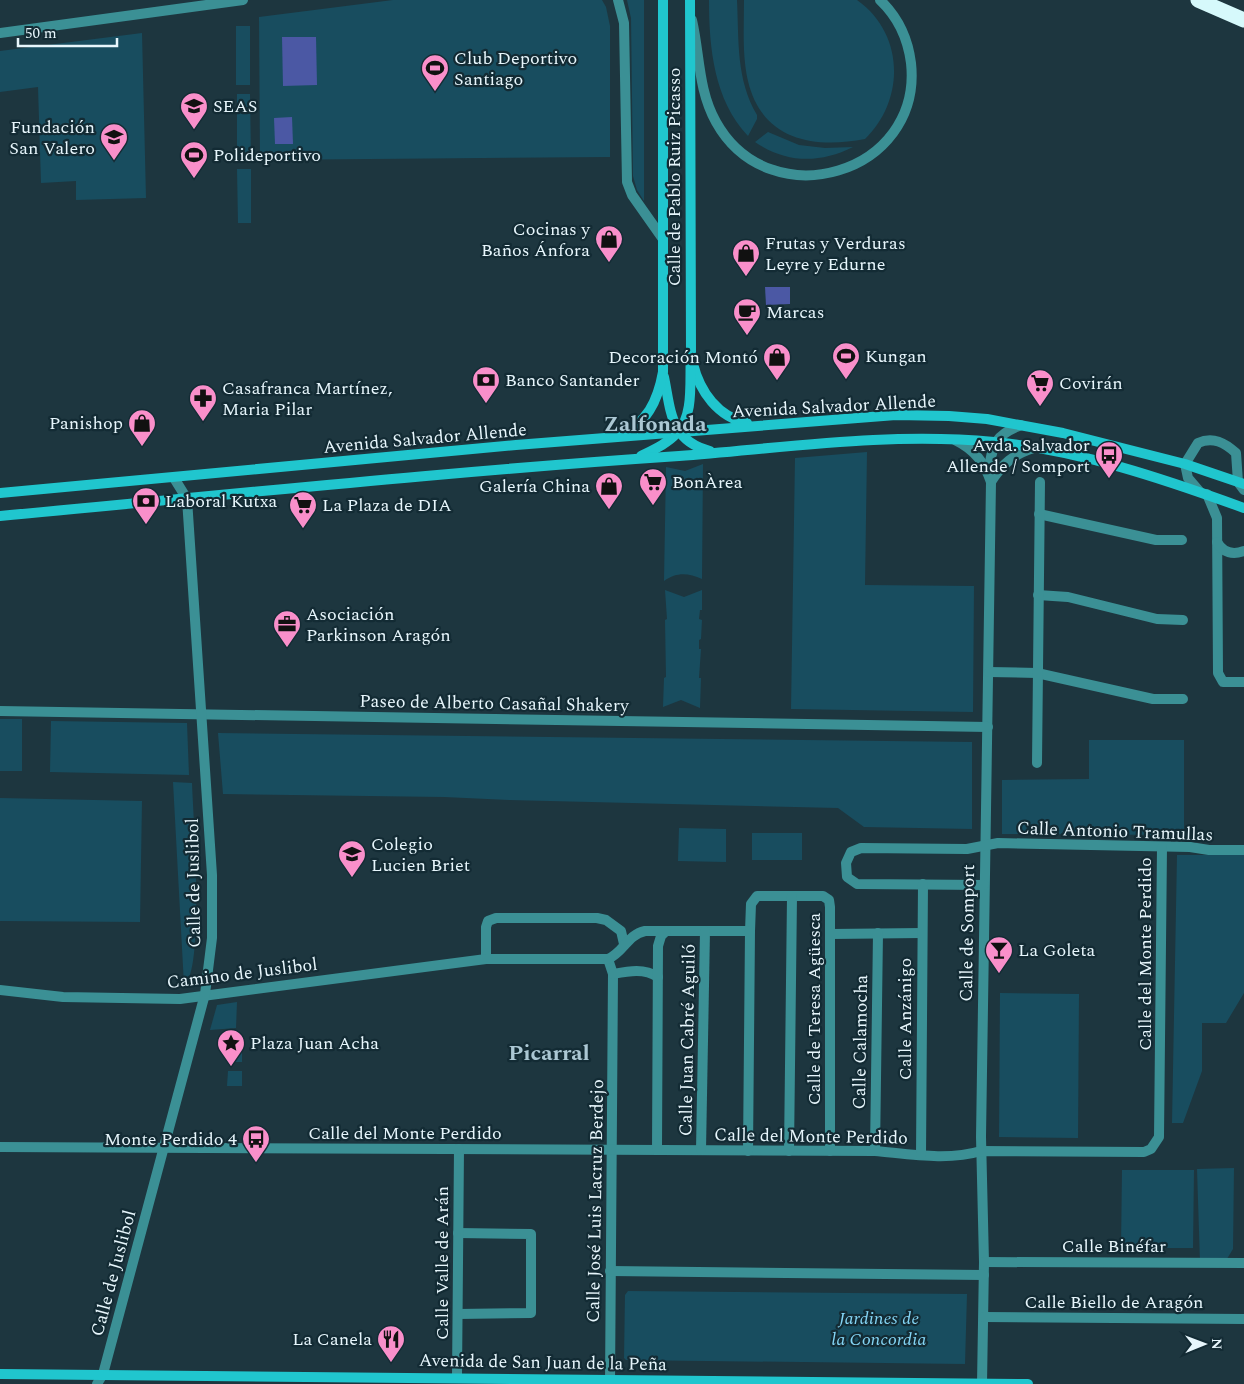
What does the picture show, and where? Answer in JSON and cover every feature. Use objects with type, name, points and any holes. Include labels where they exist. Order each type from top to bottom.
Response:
[{"type":"highway","points":[[1198,0],[1244,20]]},
{"type":"main road","name":"Calle de Pablo Ruiz Picasso","points":[[663,3],[663,372],[672,415],[679,432]]},
{"type":"main road","name":"Calle de Pablo Ruiz Picasso","points":[[679,432],[688,405],[691,354],[690,5]]},
{"type":"main road","name":"Calle de Pablo Ruiz Picasso","points":[[691,354],[701,386],[715,406],[736,420],[758,425]]},
{"type":"main road","name":"Calle de Pablo Ruiz Picasso","points":[[606,439],[629,430],[644,418],[658,394],[663,372]]},
{"type":"main road","name":"Avenida Salvador Allende","points":[[0,493],[516,445],[896,415],[949,416],[1021,425],[1099,441],[1185,464],[1242,485]]},
{"type":"main road","name":"Avenida Salvador Allende","points":[[679,432],[691,444],[719,453]]},
{"type":"main road","name":"Avenida Salvador Allende","points":[[637,458],[662,445],[679,432]]},
{"type":"main road","name":"Avenida Salvador Allende","points":[[0,516],[441,474],[876,439],[995,442],[1034,448],[1111,465],[1203,493],[1244,508]]},
{"type":"main road","name":"Avenida de San Juan de la Peña","points":[[0,1374],[1028,1384]]},
{"type":"street","points":[[0,33],[243,0]]},
{"type":"street","name":"Calle de Pablo Ruiz Picasso","points":[[618,0],[624,23],[628,182],[632,195],[663,239]]},
{"type":"street","points":[[690,5],[703,92],[722,132],[742,152],[762,166],[793,175],[812,176],[840,171],[872,154],[890,136],[906,106],[911,88],[912,68],[908,42],[898,22],[880,0]]},
{"type":"street","points":[[990,478],[995,442],[1004,433],[1021,425]]},
{"type":"street","points":[[955,440],[977,454],[990,478]]},
{"type":"street","points":[[1242,485],[1236,453],[1219,441],[1198,442],[1185,464],[1188,478],[1203,493],[1215,510],[1218,673],[1220,678],[1227,683],[1244,682]]},
{"type":"street","points":[[990,478],[1005,462],[1018,454],[1034,448]]},
{"type":"street","points":[[174,478],[187,499]]},
{"type":"street","name":"Calle de Somport","points":[[982,1384],[984,1262],[981,1151],[989,672],[990,478]]},
{"type":"street","points":[[1037,763],[1040,482]]},
{"type":"street","name":"Calle de Juslibol","points":[[103,1374],[205,994],[212,938],[213,902],[187,499]]},
{"type":"street","points":[[1039,514],[1156,540],[1182,540]]},
{"type":"street","points":[[1217,542],[1225,551],[1237,554],[1244,551]]},
{"type":"street","points":[[1038,595],[1068,597],[1157,619],[1182,620]]},
{"type":"street","points":[[989,672],[1037,673],[1153,699],[1184,699]]},
{"type":"street","name":"Paseo de Alberto Casañal Shakery","points":[[0,711],[988,727]]},
{"type":"street","name":"Calle Antonio Tramullas","points":[[923,884],[857,884],[851,881],[846,871],[846,862],[851,852],[861,848],[967,849],[998,843],[1244,850]]},
{"type":"street","name":"Calle del Monte Perdido","points":[[0,1147],[875,1151],[921,1155],[967,1155],[981,1151],[1137,1152],[1151,1149],[1156,1143],[1160,1117],[1162,847]]},
{"type":"street","points":[[923,884],[984,884]]},
{"type":"street","name":"Calle Anzánigo","points":[[921,1155],[923,884]]},
{"type":"street","points":[[748,1151],[751,904],[754,898],[792,896],[789,1151]]},
{"type":"street","name":"Calle de Teresa Agüesca","points":[[792,896],[819,896],[827,898],[830,903],[830,1151]]},
{"type":"street","points":[[486,959],[486,924],[491,919],[496,918],[601,918],[621,931],[624,944]]},
{"type":"street","points":[[657,1150],[659,941],[666,931]]},
{"type":"street","name":"Calle Juan Cabré Aguiló","points":[[701,1150],[705,931]]},
{"type":"street","points":[[608,959],[620,953],[624,944],[640,932],[750,931]]},
{"type":"street","name":"Calle Calamocha","points":[[875,1151],[878,933]]},
{"type":"street","points":[[831,934],[922,933]]},
{"type":"street","name":"Camino de Juslibol","points":[[0,990],[80,998],[180,999],[205,994],[486,959],[608,959]]},
{"type":"street","name":"Calle José Luis Lacruz Berdejo","points":[[608,959],[613,974],[609,1381]]},
{"type":"street","points":[[613,974],[639,971],[658,977]]},
{"type":"street","name":"Calle Valle de Arán","points":[[457,1377],[459,1150]]},
{"type":"street","points":[[458,1233],[531,1234],[531,1314],[458,1314]]},
{"type":"street","name":"Calle Binéfar","points":[[984,1262],[1244,1262]]},
{"type":"street","points":[[610,1271],[984,1275]]},
{"type":"street","name":"Calle Biello de Aragón","points":[[984,1317],[1244,1318]]},
{"type":"street","points":[[96,1384],[103,1374]]},
{"type":"green space","name":"Club Deportivo Santiago","points":[[393,0],[602,0],[606,7],[610,26],[610,157],[260,160],[259,17]]},
{"type":"green space","points":[[627,0],[644,0],[644,201],[637,190],[633,176],[631,18]]},
{"type":"green space","points":[[709,0],[737,0],[742,74],[745,88],[757,115],[757,119],[748,136],[737,122],[721,90],[712,55]]},
{"type":"green space","points":[[744,0],[857,0],[873,14],[884,31],[891,49],[894,68],[893,87],[887,106],[878,123],[865,139],[846,142],[809,141],[792,136],[777,128],[765,116],[755,101],[746,71]]},
{"type":"green space","points":[[236,26],[250,26],[250,85],[236,85]]},
{"type":"green space","points":[[142,33],[146,198],[76,200],[76,181],[41,183],[38,87],[0,92],[0,51]]},
{"type":"green space","points":[[237,94],[250,94],[251,161],[237,161]]},
{"type":"green space","points":[[768,132],[799,145],[825,148],[853,147],[828,156],[803,159],[791,157],[767,149],[755,142]]},
{"type":"green space","points":[[237,169],[251,169],[251,223],[238,223]]},
{"type":"green space","points":[[867,452],[865,585],[974,586],[973,712],[791,709],[795,458]]},
{"type":"green space","points":[[703,464],[702,579],[683,574],[673,576],[664,581],[666,467],[685,471]]},
{"type":"green space","points":[[665,590],[684,597],[702,590],[702,610],[700,610],[699,619],[702,620],[701,639],[699,640],[699,649],[701,649],[699,678],[701,678],[700,708],[681,700],[663,707],[664,678],[666,677],[665,620],[667,619]]},
{"type":"green space","points":[[0,719],[22,719],[22,771],[0,771]]},
{"type":"green space","points":[[51,721],[187,723],[189,775],[50,772]]},
{"type":"green space","points":[[218,733],[972,742],[972,829],[864,827],[838,808],[444,797],[223,794]]},
{"type":"green space","points":[[1089,740],[1184,740],[1184,835],[1002,834],[1002,780],[1089,779]]},
{"type":"green space","points":[[173,782],[192,783],[196,923],[190,974],[184,985]]},
{"type":"green space","points":[[0,798],[142,801],[140,922],[0,921]]},
{"type":"green space","points":[[679,828],[726,829],[726,862],[678,861]]},
{"type":"green space","points":[[752,833],[802,833],[802,860],[752,860]]},
{"type":"green space","points":[[1177,855],[1244,855],[1244,993],[1226,1023],[1202,1023],[1202,1071],[1183,1123],[1172,1123]]},
{"type":"green space","points":[[1000,993],[1079,994],[1078,1138],[999,1137]]},
{"type":"green space","points":[[237,1002],[236,1028],[210,1030],[217,1005]]},
{"type":"green space","points":[[228,1047],[242,1047],[242,1062],[228,1062]]},
{"type":"green space","points":[[228,1071],[242,1071],[242,1086],[227,1086]]},
{"type":"green space","points":[[1234,1168],[1233,1249],[1225,1262],[1200,1262],[1197,1169]]},
{"type":"green space","points":[[1122,1170],[1194,1170],[1193,1248],[1121,1248]]},
{"type":"green space","name":"Jardines de la Concordia","points":[[628,1291],[967,1294],[965,1364],[626,1360],[624,1358],[625,1295]]},
{"type":"water","points":[[282,37],[316,37],[317,85],[283,86]]},
{"type":"water","points":[[292,117],[293,144],[275,144],[274,118]]},
{"type":"water","points":[[765,287],[790,287],[790,304],[766,305]]},
{"type":"place","name":"Club Deportivo Santiago","points":[[435,92]]},
{"type":"place","name":"SEAS","points":[[194,130]]},
{"type":"place","name":"Fundación San Valero","points":[[114,161]]},
{"type":"place","name":"Polideportivo","points":[[194,179]]},
{"type":"place","name":"Cocinas y Baños Ánfora","points":[[609,263]]},
{"type":"place","name":"Frutas y Verduras Leyre y Edurne","points":[[746,277]]},
{"type":"place","name":"Marcas","points":[[747,336]]},
{"type":"place","name":"Kungan","points":[[846,380]]},
{"type":"place","name":"Decoración Montó","points":[[777,381]]},
{"type":"place","name":"Banco Santander","points":[[486,404]]},
{"type":"place","name":"Covirán","points":[[1040,407]]},
{"type":"place","name":"Casafranca Martínez, Maria Pilar","points":[[203,422]]},
{"type":"place","name":"Panishop","points":[[142,447]]},
{"type":"place","name":"Avda. Salvador Allende / Somport","points":[[1109,479]]},
{"type":"place","name":"BonÀrea","points":[[653,506]]},
{"type":"place","name":"Galería China","points":[[609,510]]},
{"type":"place","name":"Laboral Kutxa","points":[[146,525]]},
{"type":"place","name":"La Plaza de DIA","points":[[303,529]]},
{"type":"place","name":"Asociación Parkinson Aragón","points":[[287,648]]},
{"type":"place","name":"Colegio Lucien Briet","points":[[352,878]]},
{"type":"place","name":"La Goleta","points":[[999,974]]},
{"type":"place","name":"Plaza Juan Acha","points":[[231,1067]]},
{"type":"place","name":"Monte Perdido 4","points":[[256,1163]]},
{"type":"place","name":"La Canela","points":[[391,1363]]},
{"type":"district","name":"Zalfonada","points":[[655,423]]},
{"type":"district","name":"Picarral","points":[[549,1052]]}]
